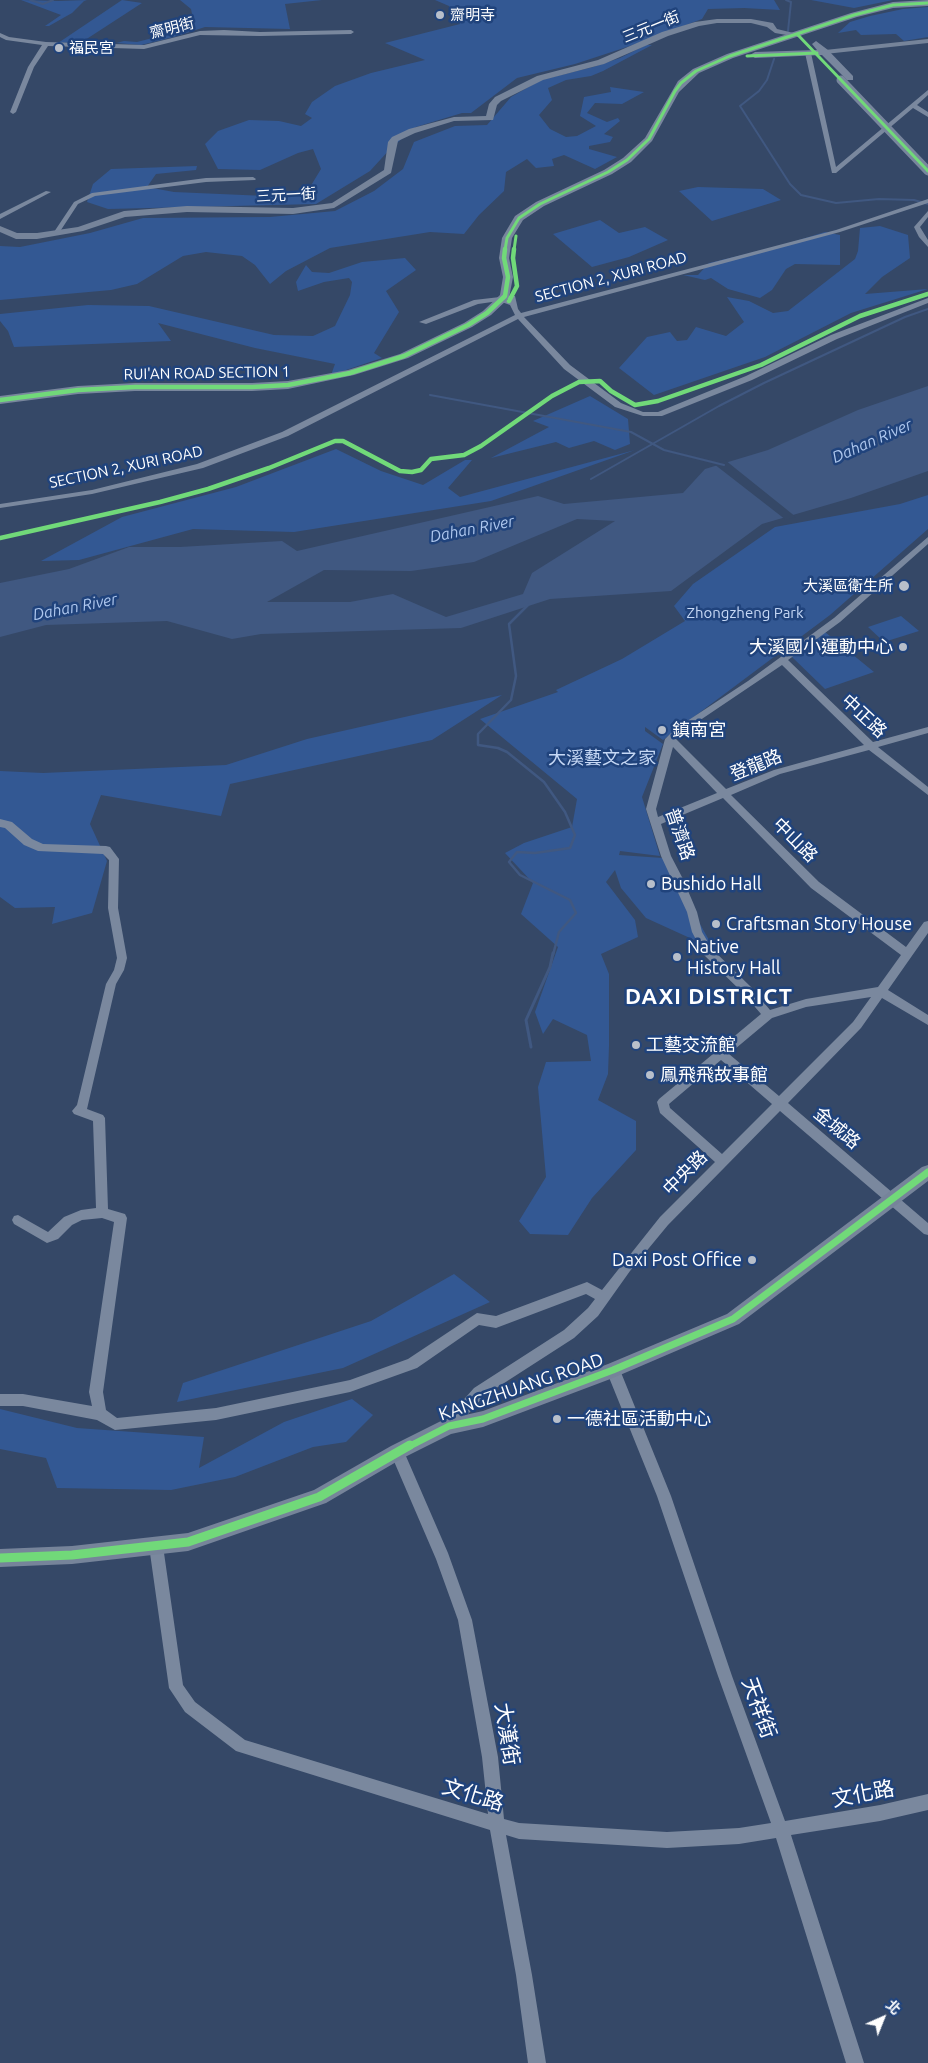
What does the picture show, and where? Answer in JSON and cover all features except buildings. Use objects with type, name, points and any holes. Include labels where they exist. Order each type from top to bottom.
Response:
[{"type":"main road","points":[[832,32],[843,23],[863,15],[893,8],[928,4]]},
{"type":"main road","points":[[507,300],[517,286],[513,258],[514,240],[524,222],[543,208],[613,174],[645,153],[663,129],[684,89],[698,76],[728,60],[771,48],[798,34],[854,15],[882,8],[928,4]]},
{"type":"main road","points":[[798,34],[819,51],[928,160]]},
{"type":"main road","points":[[771,48],[819,51]]},
{"type":"main road","points":[[846,79],[928,171]]},
{"type":"main road","name":"RUI'AN ROAD SECTION 1","points":[[0,404],[110,393],[291,390],[353,378],[416,357],[451,342],[489,319],[507,300]]},
{"type":"main road","name":"RUI'AN ROAD SECTION 1","points":[[0,400],[78,390],[135,387],[252,387],[296,384],[334,377],[451,342]]},
{"type":"street","name":"三元一街","points":[[0,230],[22,236],[80,229],[124,214],[187,209],[292,211],[334,205],[388,171],[392,142],[395,139],[412,131],[454,119],[490,118],[493,104],[498,99],[540,78],[601,62],[665,34],[698,24],[717,21],[751,21],[770,25],[775,32],[798,34]]},
{"type":"street","name":"齋明街","points":[[0,35],[8,39],[46,44],[144,47],[200,32],[260,34],[351,32]]},
{"type":"street","points":[[771,48],[775,32]]},
{"type":"street","points":[[928,41],[845,51],[832,48],[819,51],[834,172],[928,92]]},
{"type":"street","points":[[14,112],[31,67],[46,44]]},
{"type":"street","points":[[913,105],[928,114]]},
{"type":"street","points":[[57,232],[76,203],[94,194],[206,180],[253,179]]},
{"type":"street","points":[[0,217],[48,192]]},
{"type":"street","name":"SECTION 2, XURI ROAD","points":[[0,506],[92,492],[180,472],[222,459],[285,434],[451,342],[519,316],[830,234],[928,201]]},
{"type":"street","points":[[928,214],[917,227],[928,245]]},
{"type":"street","points":[[423,322],[463,306],[507,300],[519,316],[567,368],[618,405],[632,411],[660,414],[749,378],[834,337],[928,300]]},
{"type":"street","points":[[670,739],[678,731],[782,660],[836,620],[928,540]]},
{"type":"street","name":"中正路","points":[[782,660],[872,747],[928,792]]},
{"type":"street","name":"登龍路","points":[[655,822],[726,795],[777,772],[928,730]]},
{"type":"street","name":"中山路","points":[[670,739],[815,886],[906,953]]},
{"type":"street","name":"普濟路","points":[[670,739],[651,809],[666,856],[692,912],[697,932],[708,952],[747,990],[768,1015]]},
{"type":"street","points":[[0,823],[8,825],[28,842],[42,848],[106,850],[114,859],[113,908],[122,958],[119,970],[111,984],[82,1107],[78,1111],[99,1118],[102,1213]]},
{"type":"street","name":"中央路","points":[[449,1426],[479,1392],[569,1334],[593,1312],[664,1221],[856,1025],[928,925]]},
{"type":"street","points":[[723,1162],[664,1110],[663,1102],[768,1015],[806,1003],[880,991],[928,1021]]},
{"type":"street","name":"金城路","points":[[722,1054],[928,1230]]},
{"type":"street","name":"KANGZHUANG ROAD","points":[[0,1558],[72,1555],[188,1542],[319,1497],[397,1452],[449,1426],[483,1419],[613,1370],[733,1319],[928,1172]]},
{"type":"street","points":[[18,1220],[47,1238],[54,1235],[68,1221],[81,1214],[102,1213],[120,1218],[96,1392],[100,1414]]},
{"type":"street","points":[[0,1400],[23,1400],[100,1414],[115,1424],[216,1414],[350,1386],[412,1364],[477,1319],[496,1322],[586,1288],[603,1297]]},
{"type":"street","name":"天祥街","points":[[613,1370],[664,1496],[722,1667],[782,1830],[855,2063]]},
{"type":"street","name":"大漢街","points":[[397,1452],[443,1558],[465,1620],[490,1757],[495,1823],[524,1975],[537,2063]]},
{"type":"street","name":"文化路","points":[[156,1546],[176,1688],[190,1707],[241,1746],[519,1831],[667,1840],[739,1836],[782,1830],[928,1802]]},
{"type":"green space","points":[[21,0],[87,0],[72,13],[49,26],[45,26],[61,15]]},
{"type":"green space","points":[[122,0],[142,3],[82,42],[58,43]]},
{"type":"green space","points":[[180,0],[322,0],[285,4],[290,29],[205,27],[141,45],[116,43],[124,41],[137,42],[176,32],[193,19],[191,9]]},
{"type":"green space","points":[[435,0],[774,0],[780,10],[708,9],[702,19],[630,46],[575,64],[517,78],[471,113],[462,113],[416,127],[391,148],[370,171],[316,204],[108,209],[87,202],[93,184],[111,169],[197,166],[196,170],[156,174],[147,187],[174,192],[266,196],[307,192],[321,169],[313,149],[298,153],[260,170],[218,169],[205,144],[218,131],[249,120],[279,121],[301,126],[312,118],[305,114],[312,102],[335,86],[371,73],[425,60],[385,43],[460,24],[449,6]]},
{"type":"green space","points":[[811,0],[893,0],[854,8]]},
{"type":"green space","points":[[928,7],[928,37],[904,41],[896,34],[861,35],[856,30],[838,33],[850,22],[870,16],[903,9]]},
{"type":"green space","points":[[646,45],[652,45],[603,71],[591,76],[566,80],[548,88],[552,100],[539,115],[550,129],[566,137],[577,136],[596,126],[580,116],[584,97],[611,92],[610,87],[644,92],[622,104],[595,103],[587,113],[607,122],[618,118],[620,121],[604,134],[613,137],[610,142],[589,146],[589,149],[617,157],[595,169],[564,155],[552,159],[554,166],[536,168],[527,159],[506,172],[504,191],[479,215],[464,234],[430,232],[330,248],[286,271],[270,284],[255,265],[242,256],[206,252],[183,256],[137,284],[111,290],[0,300],[0,246],[20,247],[90,233],[143,218],[270,217],[335,211],[374,191],[403,169],[414,142],[455,126],[487,125],[511,97],[541,80],[620,58]]},
{"type":"green space","points":[[698,187],[763,189],[781,200],[712,221],[679,191]]},
{"type":"green space","points":[[600,220],[619,233],[645,227],[668,240],[629,257],[592,267],[553,234]]},
{"type":"green space","points":[[880,226],[908,235],[910,258],[882,277],[865,294],[928,289],[851,313],[765,357],[654,395],[619,368],[647,337],[670,332],[677,341],[687,340],[696,327],[726,336],[744,322],[727,297],[749,301],[773,313],[788,311],[855,259],[858,251],[860,228]]},
{"type":"green space","points":[[825,232],[840,235],[840,265],[795,264],[786,269],[772,290],[760,298],[728,289],[711,278],[705,280],[683,275],[698,275],[709,263],[776,247]]},
{"type":"green space","points":[[405,258],[416,270],[386,291],[399,312],[374,353],[382,358],[331,375],[335,364],[255,348],[158,323],[171,341],[14,347],[8,331],[0,321],[0,314],[88,305],[149,306],[274,335],[313,336],[335,326],[350,295],[352,282],[349,278],[324,282],[298,291],[296,282],[306,265],[312,272],[329,273],[362,262]]},
{"type":"green space","points":[[590,396],[628,419],[630,444],[615,450],[594,441],[569,448],[556,442],[491,458],[549,427],[533,421]]},
{"type":"green space","points":[[336,449],[381,471],[423,485],[465,460],[472,460],[448,488],[460,497],[635,450],[491,501],[294,532],[193,529],[79,560],[41,561],[122,517],[236,487]]},
{"type":"green space","points":[[928,495],[928,529],[830,615],[663,740],[645,727],[645,731],[663,744],[642,797],[660,856],[620,851],[619,855],[663,858],[714,949],[646,918],[621,888],[615,870],[606,882],[635,920],[638,937],[601,954],[609,974],[609,1046],[608,1074],[598,1100],[636,1121],[636,1150],[592,1198],[568,1235],[530,1234],[519,1221],[546,1177],[538,1087],[546,1062],[591,1061],[587,1035],[553,1019],[543,1034],[535,1012],[558,947],[521,914],[533,883],[505,853],[524,843],[572,827],[577,799],[480,719],[558,692],[556,690],[622,659],[685,621],[674,606],[693,584],[775,527],[900,504]]},
{"type":"green space","name":"大溪國小運動中心","points":[[901,616],[919,631],[884,642],[868,627]]},
{"type":"green space","points":[[825,632],[874,672],[825,689],[792,657]]},
{"type":"green space","points":[[502,695],[432,740],[230,784],[221,816],[101,795],[90,824],[107,861],[92,913],[52,924],[55,907],[15,908],[0,897],[0,771],[43,773],[226,765],[307,739]]},
{"type":"green space","points":[[454,1274],[490,1302],[343,1368],[177,1402],[183,1383],[371,1321]]},
{"type":"green space","points":[[352,1399],[373,1415],[346,1442],[313,1447],[235,1477],[171,1490],[57,1488],[46,1458],[0,1449],[0,1409],[77,1428],[204,1437],[199,1468],[284,1422]]},
{"type":"water","name":"Dahan River","points":[[928,386],[928,471],[851,498],[762,524],[671,591],[550,599],[461,628],[261,634],[232,639],[167,621],[46,625],[0,637],[0,583],[69,569],[129,547],[180,547],[282,541],[297,551],[538,496],[564,504],[683,493],[705,469],[768,450],[858,410]],"holes":[[[577,519],[615,521],[532,573],[523,594],[446,617],[393,594],[350,602],[267,602],[324,570],[411,571],[474,562]]]},
{"type":"pier","points":[[725,460],[796,517],[786,520],[714,464]]},
{"type":"waterway","points":[[30,0],[43,4],[53,0]]},
{"type":"waterway","points":[[786,0],[791,2],[788,31]]},
{"type":"waterway","points":[[774,59],[767,80],[759,91],[740,106],[790,184],[801,195],[836,203],[879,199],[914,200],[928,204]]},
{"type":"waterway","points":[[653,444],[764,383],[905,317],[928,309]]},
{"type":"waterway","points":[[430,395],[631,432],[653,444]]},
{"type":"waterway","points":[[591,479],[653,444]]},
{"type":"waterway","points":[[653,444],[664,450],[724,465]]},
{"type":"waterway","points":[[528,605],[509,624],[516,676],[511,700],[478,734],[478,745],[498,748],[507,752],[544,782],[565,812],[575,835],[570,848],[535,853],[517,852],[509,862],[520,875],[570,900],[576,913],[559,932],[553,955]]},
{"type":"waterway","points":[[531,1047],[526,1020],[550,967],[553,953]]},
{"type":"cycle path","points":[[0,400],[78,390],[135,387],[252,387],[288,385],[350,373],[404,356],[468,325],[487,313],[505,296],[508,277],[504,258],[507,238],[519,218],[540,204],[608,172],[627,160],[649,139],[675,91],[681,83],[696,71],[730,56],[854,15],[893,5],[928,3]]},
{"type":"cycle path","points":[[798,35],[928,171]]},
{"type":"cycle path","points":[[747,56],[817,53]]},
{"type":"cycle path","points":[[509,301],[517,286],[513,258],[516,236]]},
{"type":"cycle path","points":[[0,538],[160,502],[208,489],[269,468],[335,441],[343,441],[400,471],[412,472],[421,470],[431,459],[464,455],[481,446],[552,396],[579,382],[600,381],[611,391],[635,405],[658,401],[761,365],[860,316],[928,294]]},
{"type":"cycle path","points":[[0,1558],[72,1555],[188,1542],[319,1497],[397,1452],[449,1426],[483,1419],[613,1370],[733,1319],[928,1172]]},
{"type":"place","name":"齋明寺","points":[[440,15]]},
{"type":"place","name":"福民宮","points":[[59,48]]},
{"type":"place","name":"大溪區衛生所","points":[[904,586]]},
{"type":"place","name":"大溪國小運動中心","points":[[903,647]]},
{"type":"place","name":"鎮南宮","points":[[662,730]]},
{"type":"place","name":"Bushido Hall","points":[[651,884]]},
{"type":"place","name":"Craftsman Story House","points":[[716,924]]},
{"type":"place","name":"Native History Hall","points":[[677,957]]},
{"type":"place","name":"工藝交流館","points":[[636,1045]]},
{"type":"place","name":"鳳飛飛故事館","points":[[650,1075]]},
{"type":"place","name":"Daxi Post Office","points":[[752,1260]]},
{"type":"place","name":"一德社區活動中心","points":[[557,1419]]},
{"type":"district","name":"DAXI DISTRICT","points":[[709,997]]},
{"type":"park label","name":"Zhongzheng Park","points":[[745,613]]},
{"type":"park label","name":"大溪藝文之家","points":[[602,758]]}]
